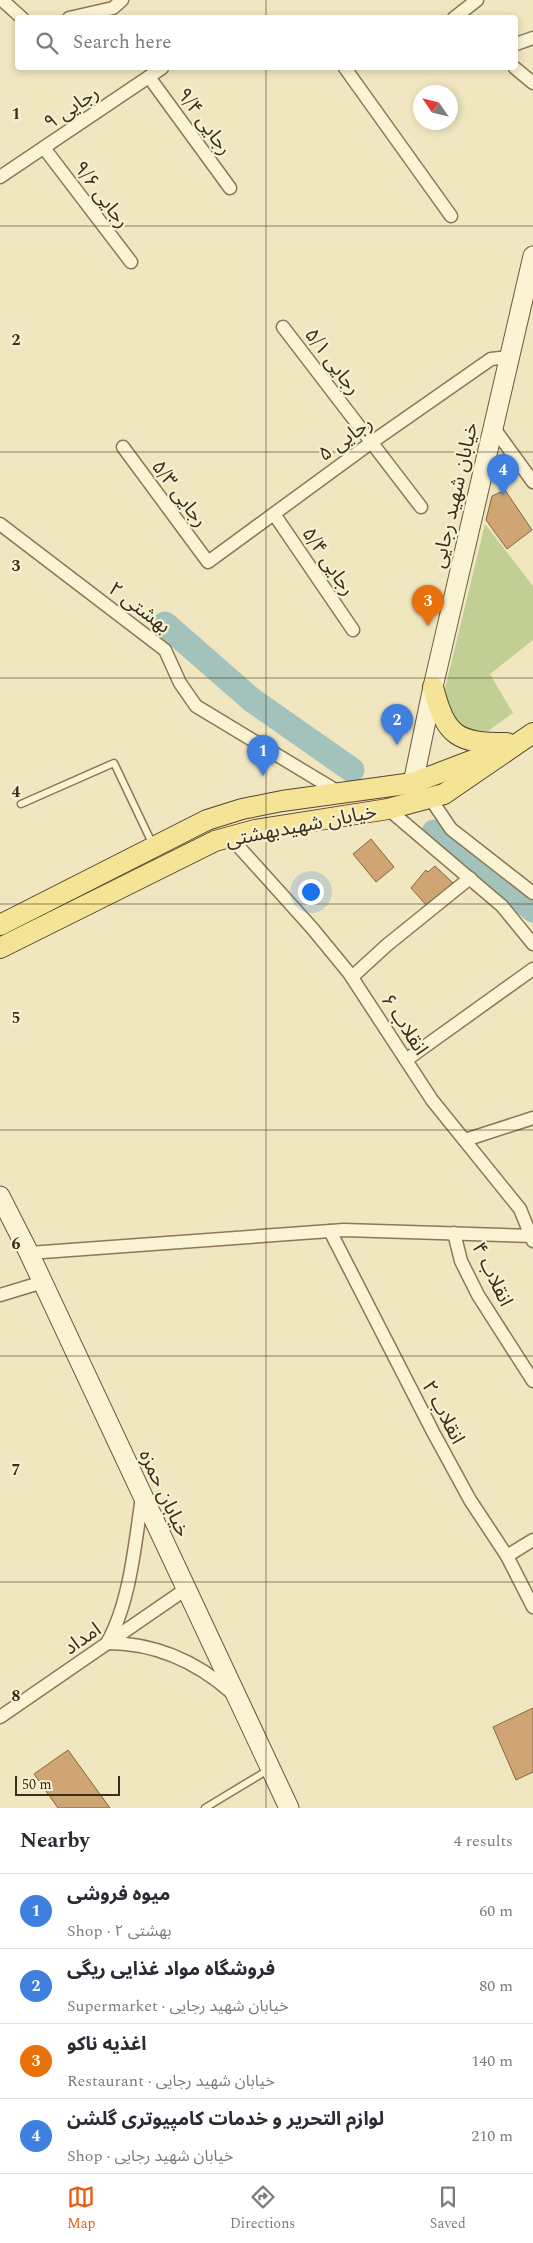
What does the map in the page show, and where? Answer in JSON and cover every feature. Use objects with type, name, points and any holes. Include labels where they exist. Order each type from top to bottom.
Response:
[{"type":"main road","name":"خیابان شهید رجایی","points":[[423,801],[413,783],[433,687],[493,427],[510,357],[527,307],[533,256]]},
{"type":"main road","points":[[433,687],[440,714],[448,726],[462,739],[476,743],[526,738]]},
{"type":"main road","name":"خیابان شهیدبهشتی","points":[[0,925],[207,820],[242,809],[413,783],[526,738]]},
{"type":"main road","name":"خیابان شهیدبهشتی","points":[[0,948],[215,841],[255,830],[388,809],[444,794],[526,738]]},
{"type":"main road","name":"خیابان حمزه","points":[[0,1196],[43,1282],[289,1808]]},
{"type":"street","points":[[2,0],[19,15]]},
{"type":"street","points":[[82,15],[113,8],[122,0]]},
{"type":"street","points":[[458,15],[477,0]]},
{"type":"street","points":[[518,43],[533,38]]},
{"type":"street","name":"رجایی ۹","points":[[0,177],[159,70]]},
{"type":"street","points":[[346,70],[451,216]]},
{"type":"street","points":[[517,70],[533,83]]},
{"type":"street","name":"رجایی ۹/۴","points":[[150,77],[230,188]]},
{"type":"street","name":"رجایی ۹/۶","points":[[44,148],[131,262]]},
{"type":"street","name":"رجایی ۵/۱","points":[[283,327],[421,507]]},
{"type":"street","name":"رجایی ۵","points":[[208,562],[372,442],[491,359],[510,357]]},
{"type":"street","points":[[493,427],[533,482]]},
{"type":"street","name":"رجایی ۵/۳","points":[[122,447],[208,562]]},
{"type":"street","name":"رجایی ۵/۴","points":[[274,514],[353,630]]},
{"type":"street","name":"بهشتی ۲","points":[[0,524],[165,650],[180,683],[196,706],[342,794]]},
{"type":"street","points":[[423,801],[451,829],[533,893]]},
{"type":"street","points":[[388,809],[502,906],[533,944]]},
{"type":"street","name":"انقلاب ۶","points":[[230,837],[312,928],[352,978],[432,1100],[520,1209],[532,1237]]},
{"type":"street","points":[[352,978],[387,945],[470,878]]},
{"type":"street","points":[[406,1060],[533,969]]},
{"type":"street","points":[[465,1140],[533,1118]]},
{"type":"street","points":[[29,1253],[330,1231],[454,1233],[532,1237]]},
{"type":"street","name":"انقلاب ۲","points":[[330,1231],[433,1432],[470,1500],[507,1556],[533,1607]]},
{"type":"street","name":"انقلاب ۴","points":[[454,1233],[461,1262],[478,1295],[533,1381]]},
{"type":"street","points":[[0,1295],[43,1282]]},
{"type":"street","points":[[142,1497],[123,1604],[117,1625],[107,1643],[131,1643],[155,1648],[194,1665],[217,1679],[237,1697]]},
{"type":"street","points":[[507,1556],[533,1540]]},
{"type":"street","name":"امداد","points":[[0,1717],[186,1589]]},
{"type":"lane","points":[[21,804],[114,763],[154,846]]},
{"type":"lane","points":[[205,1808],[271,1768]]},
{"type":"green space","points":[[485,524],[533,586],[533,640],[490,674],[513,713],[488,731],[475,733],[453,720],[444,693]]},
{"type":"building","points":[[505,490],[532,530],[507,549],[486,520],[492,496]]},
{"type":"building","points":[[371,839],[394,867],[376,882],[353,854]]},
{"type":"building","points":[[435,866],[453,883],[427,906],[411,888],[426,870],[428,872]]},
{"type":"building","points":[[533,1708],[533,1772],[516,1780],[493,1727]]},
{"type":"building","points":[[68,1750],[110,1808],[58,1808],[34,1774]]},
{"type":"waterway","points":[[165,624],[252,700],[352,770]]},
{"type":"waterway","points":[[434,832],[506,886],[533,910]]},
{"type":"place","name":"لوازم التحریر و خدمات کامپیوتری گلشن","points":[[503,495]]},
{"type":"place","name":"اغذیه ناکو","points":[[428,626]]},
{"type":"place","name":"فروشگاه مواد غذایی ریگی","points":[[397,745]]},
{"type":"place","name":"میوه فروشی","points":[[263,776]]}]
